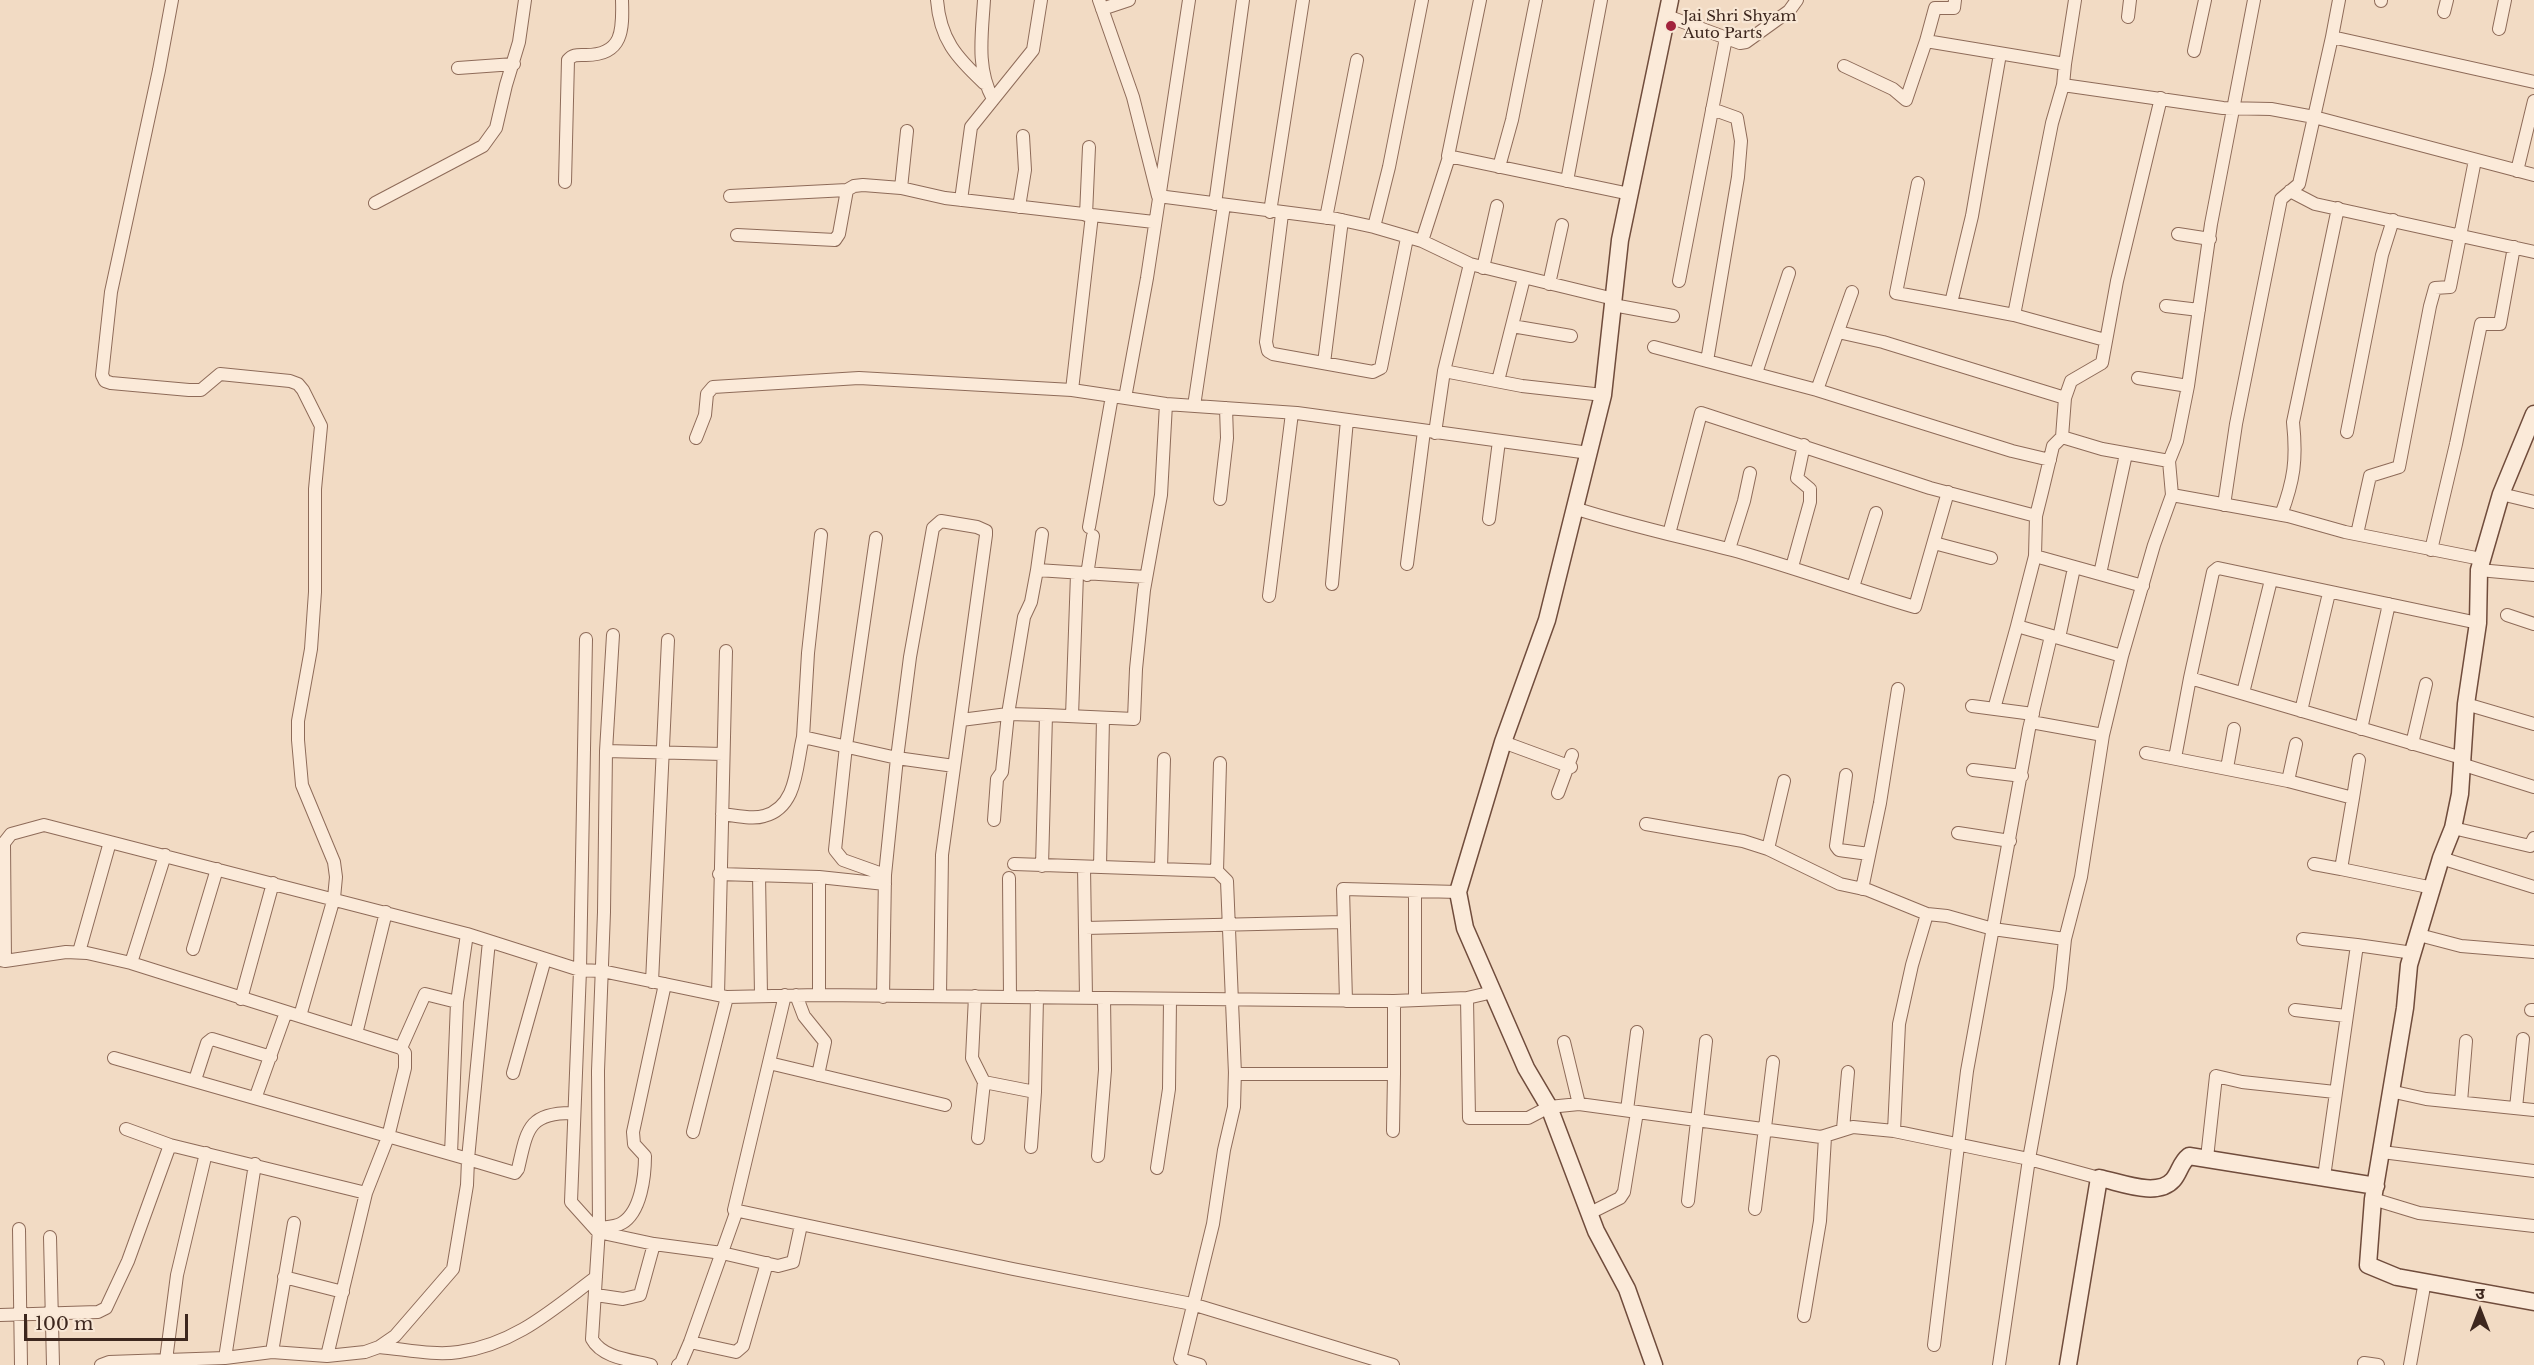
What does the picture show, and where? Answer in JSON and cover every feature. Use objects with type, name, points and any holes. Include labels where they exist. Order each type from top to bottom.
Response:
[{"type":"street","points":[[172,0],[111,292],[102,375],[105,381],[111,383],[189,390],[201,390],[220,374],[290,381],[298,384],[303,390],[318,417],[321,436],[315,489],[315,592],[311,649],[298,721],[298,740],[302,785],[334,862],[336,877],[333,898],[300,1016]]},
{"type":"street","points":[[375,203],[483,146],[496,128],[506,85],[514,64],[525,0]]},
{"type":"street","points":[[565,182],[568,60],[576,55],[600,55],[614,46],[621,31],[622,0]]},
{"type":"street","points":[[937,0],[945,40],[963,63],[984,82],[993,99]]},
{"type":"street","points":[[984,0],[982,59],[984,82]]},
{"type":"street","points":[[961,200],[971,127],[1033,50],[1041,0]]},
{"type":"street","points":[[1129,0],[1100,4],[1133,97],[1158,196]]},
{"type":"street","points":[[1125,398],[1189,0]]},
{"type":"street","points":[[1194,406],[1243,0]]},
{"type":"street","points":[[1303,0],[1276,213],[1266,348],[1273,354],[1373,372],[1381,368],[1407,238]]},
{"type":"street","points":[[1374,227],[1389,167],[1422,0]]},
{"type":"street","points":[[1422,242],[1449,157],[1480,0]]},
{"type":"street","points":[[1499,167],[1512,120],[1536,0]]},
{"type":"street","points":[[1567,181],[1600,0]]},
{"type":"street","points":[[1654,1365],[1627,1288],[1590,1213],[1549,1107],[1526,1068],[1465,928],[1458,892],[1503,742],[1546,620],[1603,395],[1620,240],[1669,8],[1726,38],[1746,42],[1789,11],[1797,0]]},
{"type":"street","points":[[1844,66],[1893,89],[1906,100],[1935,8],[1954,8],[1955,0]]},
{"type":"street","points":[[2014,315],[2052,123],[2063,85],[2075,0]]},
{"type":"street","points":[[2128,17],[2130,0]]},
{"type":"street","points":[[2194,51],[2205,0]]},
{"type":"street","points":[[1999,1365],[2029,1159],[2060,988],[2065,939],[2081,877],[2103,735],[2122,656],[2154,545],[2172,495],[2169,461],[2177,441],[2188,386],[2210,239],[2254,0]]},
{"type":"street","points":[[2224,505],[2236,424],[2281,199],[2299,184],[2338,0]]},
{"type":"street","points":[[2499,29],[2505,0]]},
{"type":"street","points":[[2332,36],[2534,82]]},
{"type":"street","points":[[1679,281],[1726,38]]},
{"type":"street","points":[[1926,41],[2065,64]]},
{"type":"street","points":[[1951,303],[1972,216],[2000,54]]},
{"type":"street","points":[[1326,218],[1357,60]]},
{"type":"street","points":[[458,68],[514,64]]},
{"type":"street","points":[[2063,85],[2233,108],[2271,109],[2314,117],[2534,175]]},
{"type":"street","points":[[1994,709],[2035,556],[2036,516],[2053,447],[2062,437],[2065,398],[2071,381],[2102,363],[2105,340],[2161,98]]},
{"type":"street","points":[[2517,171],[2534,101]]},
{"type":"street","points":[[1707,361],[1724,265],[1741,141],[1737,118],[1712,110]]},
{"type":"street","points":[[901,188],[907,131]]},
{"type":"street","points":[[1019,207],[1024,170],[1023,136]]},
{"type":"street","points":[[1072,390],[1089,215],[1089,147]]},
{"type":"street","points":[[1449,157],[1630,194]]},
{"type":"street","points":[[2357,534],[2370,476],[2399,467],[2430,306],[2435,288],[2450,287],[2475,160]]},
{"type":"street","points":[[1918,183],[1896,293],[2014,315],[2105,340]]},
{"type":"street","points":[[730,196],[848,190],[854,186],[863,185],[901,188],[961,200],[1154,222]]},
{"type":"street","points":[[737,235],[835,240],[839,234],[848,190]]},
{"type":"street","points":[[2290,191],[2315,204],[2534,252]]},
{"type":"street","points":[[1158,196],[1342,220],[1374,227],[1422,242],[1483,268],[1673,316]]},
{"type":"street","points":[[1483,268],[1497,206]]},
{"type":"street","points":[[2281,515],[2291,489],[2297,455],[2293,422],[2338,208]]},
{"type":"street","points":[[1324,363],[1342,220]]},
{"type":"street","points":[[2347,432],[2382,255],[2393,220]]},
{"type":"street","points":[[1549,284],[1562,225]]},
{"type":"street","points":[[2178,234],[2210,239]]},
{"type":"street","points":[[2431,550],[2459,433],[2481,324],[2500,324],[2514,247]]},
{"type":"street","points":[[1407,564],[1429,432],[1470,264]]},
{"type":"street","points":[[1756,373],[1789,273]]},
{"type":"street","points":[[1498,381],[1524,278]]},
{"type":"street","points":[[1817,390],[1852,292]]},
{"type":"street","points":[[2166,306],[2199,310]]},
{"type":"street","points":[[1512,326],[1571,336]]},
{"type":"street","points":[[1838,332],[1883,342],[2065,398]]},
{"type":"street","points":[[1654,347],[1817,390],[2012,451],[2050,460]]},
{"type":"street","points":[[1444,371],[1498,381],[1603,395]]},
{"type":"street","points":[[696,438],[705,415],[709,389],[718,386],[860,378],[1072,390],[1166,404],[1292,413],[1589,453]]},
{"type":"street","points":[[2138,378],[2188,386]]},
{"type":"street","points":[[1072,716],[1082,574],[1112,396]]},
{"type":"street","points":[[961,720],[1008,714],[1134,719],[1136,669],[1146,578],[1161,495],[1166,404]]},
{"type":"street","points":[[1220,499],[1227,438],[1226,408]]},
{"type":"street","points":[[1669,534],[1701,412],[1948,492],[2036,516]]},
{"type":"street","points":[[1269,596],[1292,413]]},
{"type":"street","points":[[2534,414],[2531,432],[2501,494],[2480,565],[2478,623],[2466,704],[2460,794],[2453,828],[2441,858],[2413,953],[2374,1192],[2368,1265],[2397,1277],[2534,1302]]},
{"type":"street","points":[[1332,584],[1347,420]]},
{"type":"street","points":[[2062,437],[2126,454],[2169,461]]},
{"type":"street","points":[[1489,519],[1499,441]]},
{"type":"street","points":[[1792,567],[1810,502],[1809,489],[1797,478],[1804,445]]},
{"type":"street","points":[[2100,574],[2126,454]]},
{"type":"street","points":[[1729,549],[1750,473]]},
{"type":"street","points":[[1574,508],[1626,525],[1729,549],[1792,567],[1915,607],[1948,492]]},
{"type":"street","points":[[2501,494],[2534,502]]},
{"type":"street","points":[[2172,495],[2281,515],[2431,550],[2480,565],[2534,575]]},
{"type":"street","points":[[1853,587],[1876,513]]},
{"type":"street","points":[[883,997],[885,880],[897,758],[910,657],[933,528],[941,521],[977,527],[986,531],[986,535],[942,855],[940,996]]},
{"type":"street","points":[[994,820],[997,779],[1002,772],[1008,714],[1024,617],[1031,602],[1042,534]]},
{"type":"street","points":[[722,814],[763,817],[783,807],[791,793],[803,737],[808,653],[821,535]]},
{"type":"street","points":[[876,537],[846,746],[835,850],[843,860],[885,880]]},
{"type":"street","points":[[1934,543],[1991,558]]},
{"type":"street","points":[[2035,556],[2143,586]]},
{"type":"street","points":[[1934,1344],[1967,1071],[2032,718],[2074,568]]},
{"type":"street","points":[[2175,758],[2190,678],[2215,569],[2478,623]]},
{"type":"street","points":[[1037,570],[1146,578]]},
{"type":"street","points":[[2243,693],[2271,580]]},
{"type":"street","points":[[2301,711],[2329,593]]},
{"type":"street","points":[[2361,729],[2388,604]]},
{"type":"street","points":[[2507,615],[2534,624]]},
{"type":"street","points":[[2017,626],[2122,656]]},
{"type":"street","points":[[613,635],[606,751],[598,1071],[598,1230],[592,1339],[597,1348],[651,1365]]},
{"type":"street","points":[[586,639],[580,970],[571,1202],[598,1230],[654,1244],[722,1253],[778,1266],[793,1262],[801,1225]]},
{"type":"street","points":[[598,1230],[622,1223],[634,1211],[645,1156],[634,1144],[633,1132],[659,983],[663,752],[668,640]]},
{"type":"street","points":[[693,1132],[722,996],[719,874],[726,651]]},
{"type":"street","points":[[2190,678],[2412,744],[2534,787]]},
{"type":"street","points":[[2412,744],[2426,684]]},
{"type":"street","points":[[1862,889],[1898,689]]},
{"type":"street","points":[[2466,704],[2534,724]]},
{"type":"street","points":[[1972,706],[1994,709],[2103,735]]},
{"type":"street","points":[[1042,866],[1046,715]]},
{"type":"street","points":[[1100,867],[1103,718]]},
{"type":"street","points":[[2227,768],[2234,729]]},
{"type":"street","points":[[803,737],[897,758],[954,766]]},
{"type":"street","points":[[1503,742],[1570,762],[1558,793]]},
{"type":"street","points":[[2288,781],[2296,744]]},
{"type":"street","points":[[606,751],[723,754]]},
{"type":"street","points":[[2146,753],[2288,781],[2353,798]]},
{"type":"street","points":[[1161,869],[1164,759]]},
{"type":"street","points":[[2341,869],[2359,760]]},
{"type":"street","points":[[1217,871],[1220,764]]},
{"type":"street","points":[[1973,770],[2022,776]]},
{"type":"street","points":[[1846,775],[1836,846],[1839,850],[1869,854]]},
{"type":"street","points":[[1768,849],[1784,781]]},
{"type":"street","points":[[1646,824],[1743,841],[1768,849],[1840,885],[1862,889],[1928,914],[1947,916],[1993,929],[2065,939]]},
{"type":"street","points":[[327,1356],[366,1193],[388,1137],[405,1068],[405,1053],[401,1048],[131,963],[79,952],[3,960],[3,848],[5,838],[44,825],[386,912],[467,934],[580,970],[602,971],[722,996],[975,996],[1232,1001],[1394,1001],[1467,998],[1493,992]]},
{"type":"street","points":[[2453,828],[2530,846],[2534,838]]},
{"type":"street","points":[[1958,833],[2010,841]]},
{"type":"street","points":[[79,952],[110,842]]},
{"type":"street","points":[[131,963],[165,855]]},
{"type":"street","points":[[2441,858],[2534,887]]},
{"type":"street","points":[[1014,864],[1217,871],[1227,881],[1235,1070],[1234,1107],[1224,1150],[1213,1224],[1180,1359],[1200,1365]]},
{"type":"street","points":[[2314,864],[2433,888]]},
{"type":"street","points":[[1084,867],[1086,998]]},
{"type":"street","points":[[193,949],[218,869]]},
{"type":"street","points":[[719,874],[885,880]]},
{"type":"street","points":[[759,875],[761,995]]},
{"type":"street","points":[[819,877],[819,995]]},
{"type":"street","points":[[1009,878],[1010,997]]},
{"type":"street","points":[[241,999],[273,883]]},
{"type":"street","points":[[1346,1001],[1343,889],[1458,892]]},
{"type":"street","points":[[1415,891],[1415,1000]]},
{"type":"street","points":[[356,1034],[386,912]]},
{"type":"street","points":[[1894,1131],[1899,1024],[1912,965],[1928,914]]},
{"type":"street","points":[[1085,928],[1343,922]]},
{"type":"street","points":[[451,1154],[456,1002],[467,934]]},
{"type":"street","points":[[2419,935],[2460,946],[2534,951]]},
{"type":"street","points":[[2303,939],[2413,953]]},
{"type":"street","points":[[101,1365],[109,1362],[166,1360],[225,1358],[246,1360],[272,1352],[327,1356],[365,1352],[380,1347],[396,1336],[453,1269],[467,1185],[489,941]]},
{"type":"street","points":[[2324,1177],[2357,945]]},
{"type":"street","points":[[513,1073],[545,959]]},
{"type":"street","points":[[401,1048],[425,994],[456,1002]]},
{"type":"street","points":[[790,995],[769,1063],[734,1210],[1192,1304],[1393,1365]]},
{"type":"street","points":[[790,995],[825,1042],[818,1075]]},
{"type":"street","points":[[975,996],[972,1058],[984,1082],[978,1138]]},
{"type":"street","points":[[1031,1147],[1037,997]]},
{"type":"street","points":[[1098,1156],[1105,1070],[1104,998]]},
{"type":"street","points":[[1467,998],[1469,1118],[1528,1118],[1549,1107],[1579,1104],[1825,1137],[1843,1129],[1894,1131],[1959,1143],[2152,1189],[2166,1186],[2182,1161],[2189,1156],[2324,1177],[2374,1192],[2419,1213],[2534,1226]]},
{"type":"street","points":[[1157,1168],[1169,1089],[1170,1000]]},
{"type":"street","points":[[1394,1001],[1394,1131]]},
{"type":"street","points":[[2295,1010],[2346,1016]]},
{"type":"street","points":[[255,1096],[286,1012]]},
{"type":"street","points":[[1590,1213],[1620,1198],[1624,1192],[1637,1032]]},
{"type":"street","points":[[2516,1108],[2523,1039]]},
{"type":"street","points":[[195,1080],[207,1043],[212,1040],[271,1057]]},
{"type":"street","points":[[1688,1201],[1706,1041]]},
{"type":"street","points":[[2461,1102],[2466,1041]]},
{"type":"street","points":[[1564,1042],[1579,1104]]},
{"type":"street","points":[[114,1058],[255,1096],[515,1173],[518,1169],[527,1130],[553,1114],[574,1113]]},
{"type":"street","points":[[1755,1209],[1773,1062]]},
{"type":"street","points":[[769,1063],[945,1105]]},
{"type":"street","points":[[1235,1070],[1235,1074],[1394,1074]]},
{"type":"street","points":[[1843,1129],[1848,1072]]},
{"type":"street","points":[[2207,1158],[2216,1076],[2242,1082],[2335,1092]]},
{"type":"street","points":[[984,1082],[1035,1092]]},
{"type":"street","points":[[2390,1091],[2426,1099],[2534,1110]]},
{"type":"street","points":[[126,1129],[170,1145],[366,1193]]},
{"type":"street","points":[[1803,1316],[1820,1221],[1825,1137]]},
{"type":"street","points":[[0,1315],[53,1315],[98,1312],[106,1308],[128,1261],[170,1145]]},
{"type":"street","points":[[2382,1152],[2534,1171]]},
{"type":"street","points":[[166,1360],[177,1275],[206,1153]]},
{"type":"street","points":[[225,1358],[255,1164]]},
{"type":"street","points":[[2068,1365],[2099,1178]]},
{"type":"street","points":[[681,1364],[737,1210]]},
{"type":"street","points":[[272,1352],[294,1223]]},
{"type":"street","points":[[19,1229],[21,1365]]},
{"type":"street","points":[[50,1237],[53,1365]]},
{"type":"street","points":[[596,1295],[623,1299],[640,1295],[654,1244]]},
{"type":"street","points":[[690,1342],[727,1352],[736,1352],[743,1346],[767,1263]]},
{"type":"street","points":[[285,1277],[343,1292]]},
{"type":"street","points":[[380,1347],[458,1352],[498,1341],[529,1328],[596,1277]]},
{"type":"street","points":[[2410,1365],[2425,1281]]},
{"type":"street","points":[[2364,1363],[2378,1365]]},
{"type":"place","name":"Jai Shri Shyam Auto Parts","points":[[1671,26]]}]
